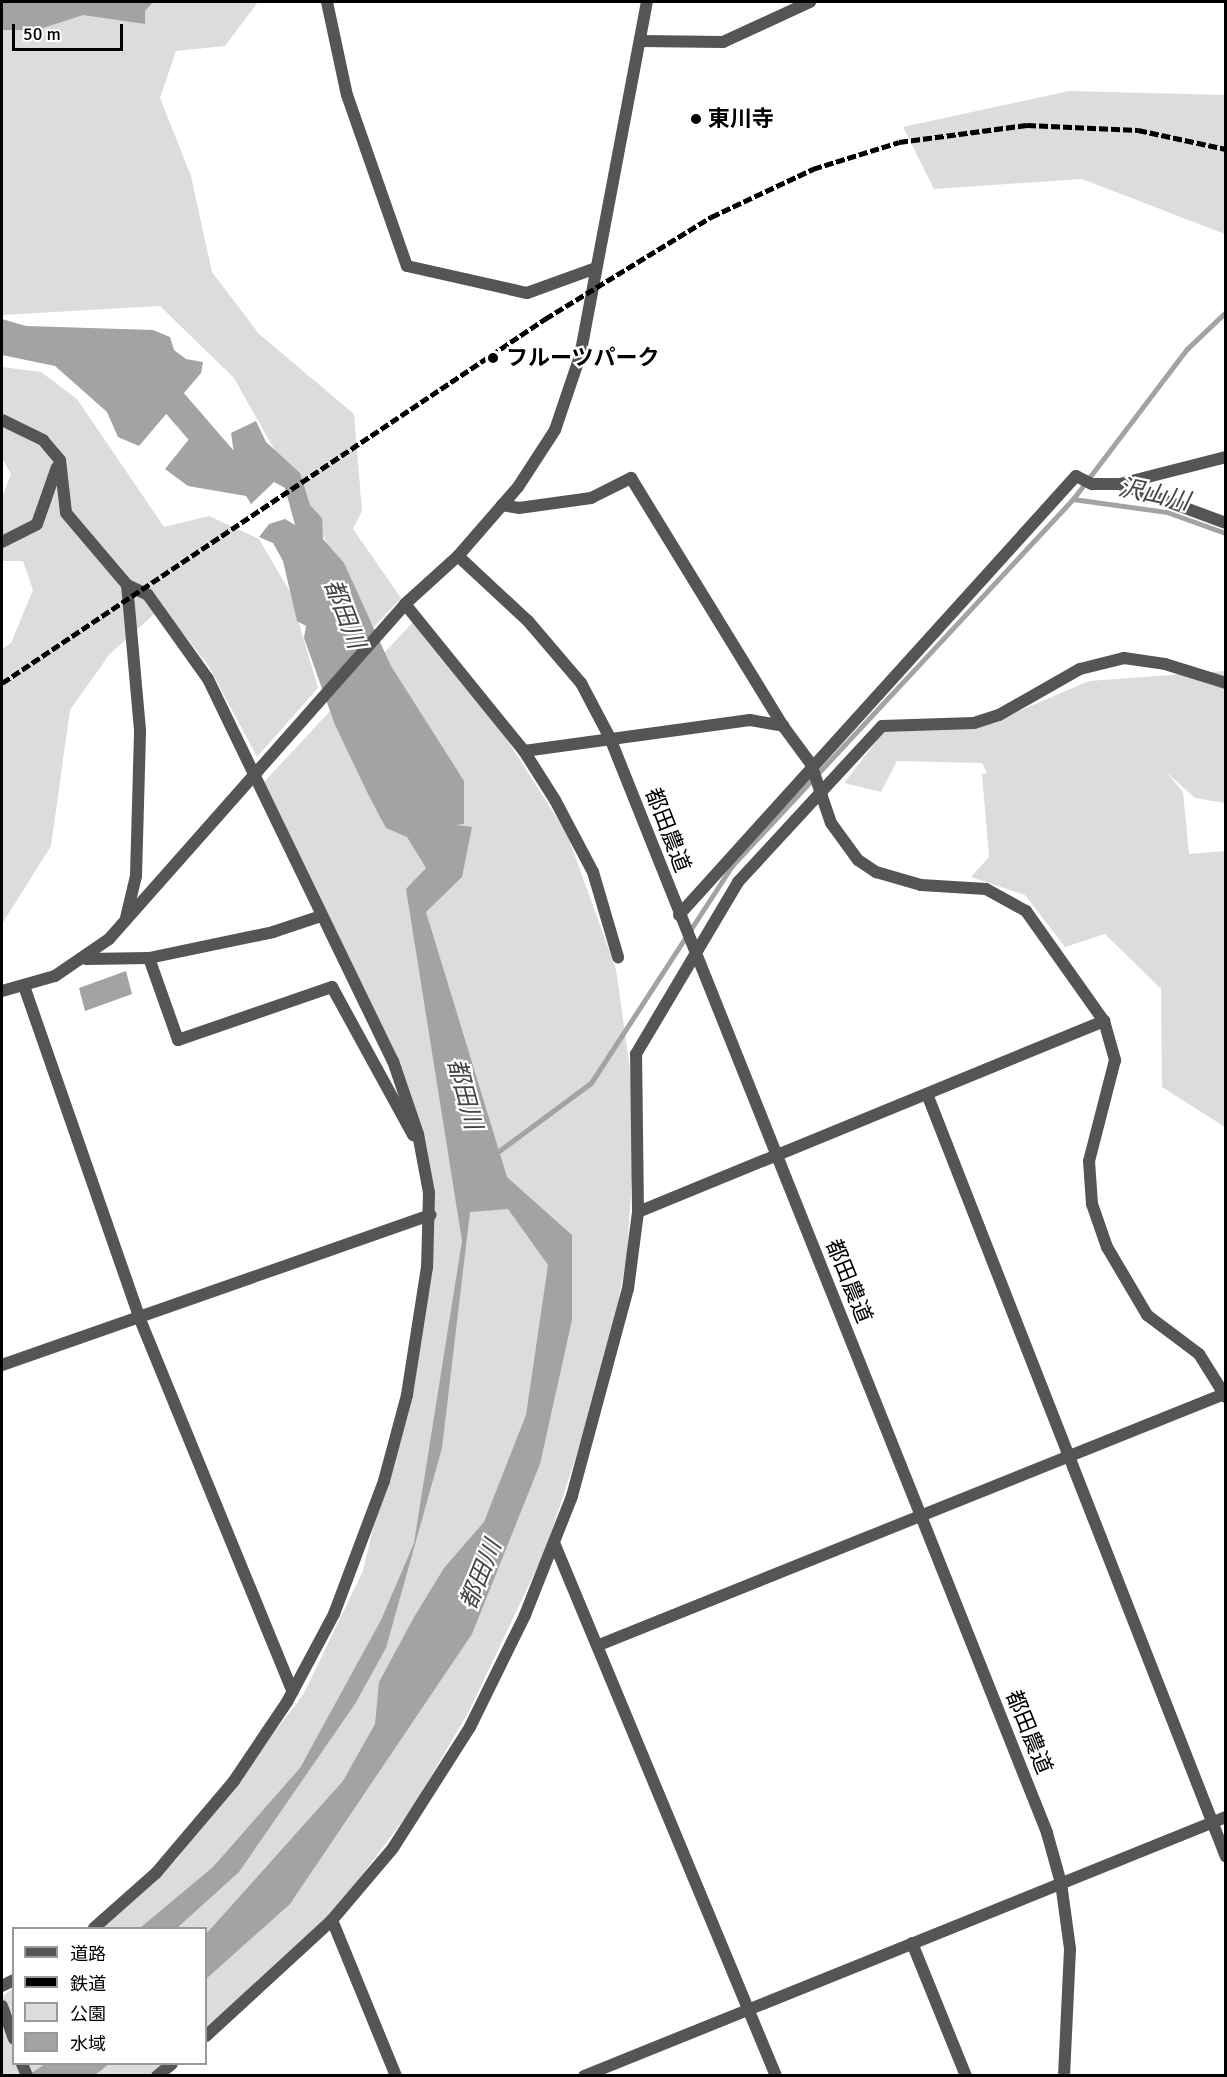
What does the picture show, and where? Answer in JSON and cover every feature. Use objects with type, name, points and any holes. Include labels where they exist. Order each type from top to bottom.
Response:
[{"type":"street","points":[[327,2],[347,95],[407,266],[527,293],[596,268]]},
{"type":"street","points":[[2,992],[24,986],[86,959],[254,776],[405,604],[458,556],[502,505],[555,430],[580,356],[647,2]]},
{"type":"street","points":[[641,41],[723,42],[810,2]]},
{"type":"street","points":[[2,420],[43,440],[60,460],[66,513],[127,585],[148,595],[208,679],[393,1061],[423,1153],[430,1215],[422,1310],[390,1459],[334,1614],[293,1692],[206,1815],[142,1887],[96,1927]]},
{"type":"street","points":[[681,920],[811,767],[1076,476],[1092,484],[1120,484],[1226,457]]},
{"type":"street","points":[[2,542],[37,524],[60,460]]},
{"type":"street","points":[[502,505],[519,508],[591,498],[631,478],[783,726],[811,767],[816,787],[843,844],[876,872],[921,885],[986,889],[1026,911],[1104,1021],[1114,1060],[1089,1161],[1092,1204],[1127,1289],[1147,1315],[1199,1354],[1225,1396],[599,1645]]},
{"type":"street","points":[[1120,484],[1226,522]]},
{"type":"street","name":"都田農道","points":[[458,556],[528,621],[581,683],[610,738],[693,951],[921,1516],[1047,1833],[1061,1883],[1070,1949],[1064,2076]]},
{"type":"street","points":[[126,918],[136,876],[140,730],[127,585]]},
{"type":"street","points":[[405,604],[524,751],[593,872],[618,957]]},
{"type":"street","points":[[207,2035],[332,1920],[393,1848],[443,1774],[497,1674],[555,1545],[616,1342],[638,1212],[636,1054],[693,951],[738,882],[816,787],[882,726],[974,723],[1101,662],[1144,659],[1226,683]]},
{"type":"street","points":[[524,751],[750,720],[783,726]]},
{"type":"street","points":[[86,959],[149,958],[273,932],[321,916]]},
{"type":"street","points":[[149,958],[178,1040],[332,987],[423,1153]]},
{"type":"street","points":[[24,986],[139,1317],[293,1692]]},
{"type":"street","points":[[638,1212],[1104,1021]]},
{"type":"street","points":[[927,1094],[1226,1857]]},
{"type":"street","points":[[2,1365],[430,1215]]},
{"type":"street","points":[[555,1545],[599,1645],[776,2076]]},
{"type":"street","points":[[584,2076],[1226,1817]]},
{"type":"street","points":[[332,1920],[396,2076]]},
{"type":"street","points":[[912,1943],[966,2076]]},
{"type":"street","points":[[2,2006],[12,2034]]},
{"type":"street","points":[[157,2076],[171,2065]]},
{"type":"green space","points":[[2,2],[258,2],[225,46],[176,51],[160,98],[191,176],[212,272],[259,334],[354,414],[362,511],[353,529],[401,598],[374,627],[234,378],[160,306],[2,315]]},
{"type":"green space","points":[[1069,91],[1225,95],[1225,234],[1082,179],[934,189],[903,127]]},
{"type":"green space","points":[[2,367],[41,372],[77,399],[164,527],[209,516],[259,539],[290,592],[318,688],[257,757],[208,665],[162,607],[109,655],[70,710],[51,846],[2,924],[2,649],[11,643],[33,590],[23,561],[2,561],[2,498],[11,474],[2,458]]},
{"type":"green space","points":[[413,622],[492,716],[567,834],[616,969],[636,1112],[627,1255],[606,1365],[545,1551],[469,1711],[413,1807],[360,1878],[316,1931],[207,2027],[207,1927],[90,1927],[175,1861],[303,1695],[363,1571],[420,1326],[427,1173],[422,1128],[264,782]]},
{"type":"green space","points":[[1225,671],[1225,803],[1195,798],[1166,772],[1183,792],[1189,854],[1225,851],[1225,1127],[1162,1087],[1161,989],[1105,934],[1065,947],[1025,895],[971,877],[989,857],[982,774],[987,773],[982,763],[897,761],[881,792],[844,783],[886,729],[986,725],[1089,681]]},
{"type":"green space","points":[[12,1989],[12,2065],[164,2065],[149,2075],[2,2076],[2,1997]]},
{"type":"water","points":[[2,2],[153,2],[145,11],[145,24],[83,15],[37,30],[2,30]]},
{"type":"water","points":[[2,319],[26,326],[153,330],[170,337],[174,350],[186,359],[203,362],[201,373],[139,446],[118,437],[107,412],[55,366],[2,355]]},
{"type":"water","points":[[256,421],[266,442],[300,473],[310,505],[322,518],[323,539],[344,563],[391,666],[464,781],[464,824],[455,825],[472,827],[462,877],[426,912],[507,1177],[572,1235],[572,1320],[540,1464],[472,1634],[290,1904],[207,1978],[207,1933],[343,1781],[375,1724],[379,1682],[413,1619],[444,1568],[484,1522],[526,1415],[548,1265],[508,1209],[470,1212],[442,1448],[386,1648],[355,1704],[239,1872],[178,1927],[141,1927],[213,1867],[300,1768],[381,1620],[414,1543],[462,1241],[406,889],[426,868],[407,837],[386,828],[369,796],[335,725],[304,638],[306,626],[297,621],[283,561],[273,543],[259,537],[269,524],[285,519],[295,525],[285,488],[274,482],[251,504],[246,496],[188,486],[165,469],[190,438],[224,458],[234,454],[231,433]]},
{"type":"water","points":[[126,971],[132,994],[85,1011],[79,988]]},
{"type":"water","points":[[44,2065],[108,2065],[95,2075],[27,2076]]},
{"type":"waterway","points":[[495,1154],[591,1083],[732,866],[1073,499],[1187,349],[1226,312]]},
{"type":"waterway","name":"都田川","points":[[142,386],[172,400],[235,473]]},
{"type":"waterway","name":"沢山川","points":[[1073,499],[1167,512],[1226,533]]},
{"type":"railway","points":[[2,683],[545,319],[711,217],[813,169],[899,142],[1027,125],[1138,130],[1226,149]]},
{"type":"place","name":"東川寺","points":[[696,119]]},
{"type":"place","name":"フルーツパーク","points":[[493,358]]}]
